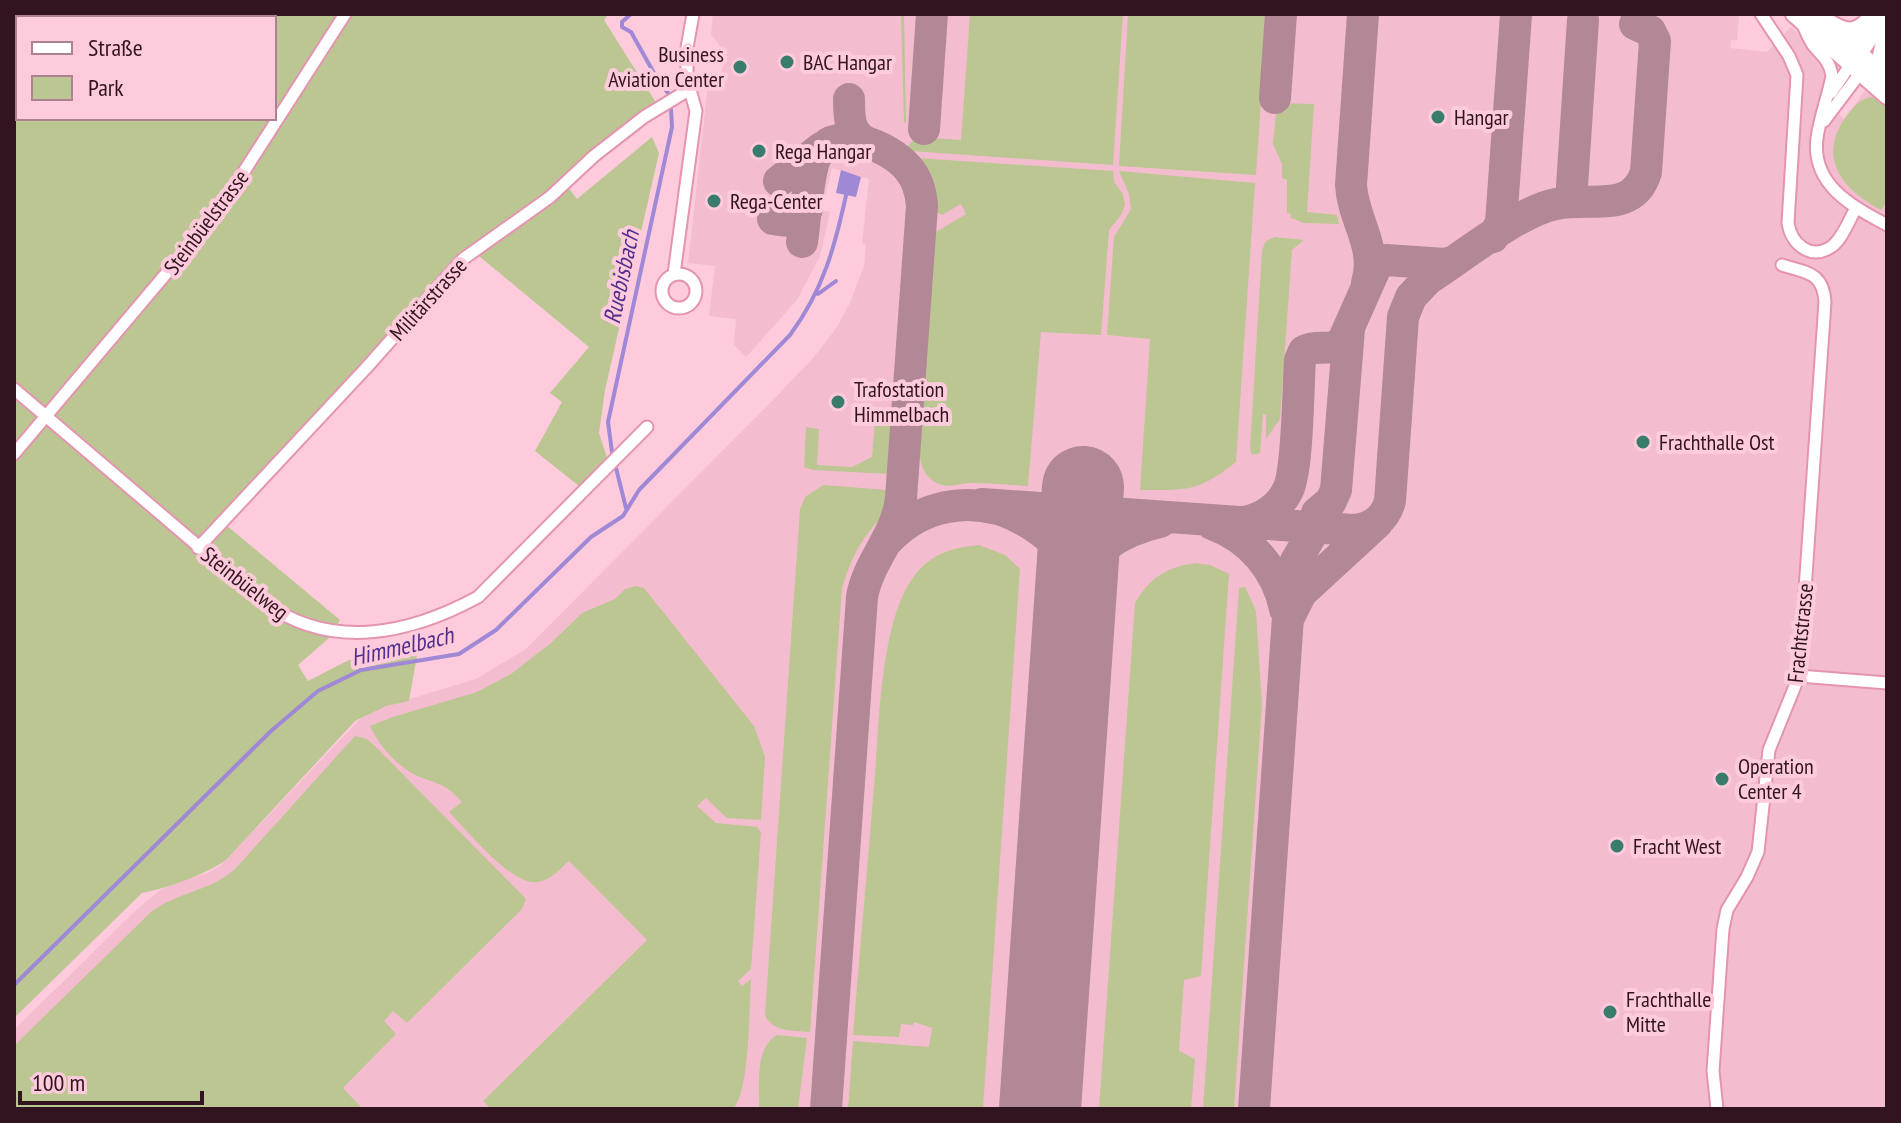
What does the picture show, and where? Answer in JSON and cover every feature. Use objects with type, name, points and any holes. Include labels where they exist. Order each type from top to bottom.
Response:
[{"type":"highway","points":[[1808,18],[1838,31],[1853,32],[1866,27],[1878,14]]},
{"type":"highway","points":[[1864,64],[1878,14]]},
{"type":"highway","points":[[1864,64],[1887,36]]},
{"type":"main road","points":[[1808,18],[1864,64],[1887,78]]},
{"type":"main road","points":[[1864,64],[1887,96]]},
{"type":"street","name":"Steinbüelstrasse","points":[[47,415],[218,212],[345,14]]},
{"type":"street","points":[[674,274],[682,202],[695,135],[696,111],[687,79],[687,48],[693,14]]},
{"type":"street","points":[[1761,14],[1789,56],[1797,75],[1788,223],[1792,237],[1800,247],[1808,250],[1828,248],[1835,243],[1856,208]]},
{"type":"street","points":[[1808,18],[1812,44],[1829,64],[1832,76],[1817,148],[1821,168],[1838,196],[1887,225]]},
{"type":"street","points":[[1821,124],[1864,64]]},
{"type":"street","points":[[1827,97],[1864,64]]},
{"type":"street","name":"Militärstrasse","points":[[198,548],[463,259],[550,197],[594,156],[644,117],[690,89]]},
{"type":"street","name":"Frachtstrasse","points":[[1717,1109],[1713,1071],[1725,918],[1758,852],[1769,750],[1799,676],[1825,302],[1823,287],[1817,278],[1782,265]]},
{"type":"street","name":"Steinbüelweg","points":[[14,389],[265,603],[295,622],[340,633],[391,629],[450,610],[478,597],[647,427]]},
{"type":"street","points":[[14,454],[47,415]]},
{"type":"street","points":[[1799,676],[1887,683]]},
{"type":"shaded area","points":[[713,14],[1739,14],[1737,40],[1731,40],[1730,48],[1767,52],[1791,27],[1820,56],[1826,71],[1820,98],[1845,119],[1887,58],[1887,1109],[14,1109],[14,1030],[134,912],[160,890],[208,873],[222,864],[362,717],[380,708],[476,679],[526,649],[774,399],[814,357],[837,327],[864,266],[866,245],[862,243],[869,179],[832,168],[822,210],[830,212],[820,256],[797,300],[746,357],[734,345],[736,319],[709,316],[715,266],[688,263],[708,84],[721,84],[724,51],[711,34]]},
{"type":"shaded area","points":[[841,170],[861,177],[856,197],[836,193]]},
{"type":"green space","points":[[609,14],[604,20],[655,101],[562,179],[577,199],[652,137],[659,153],[605,390],[599,433],[607,458],[579,486],[535,451],[562,402],[550,393],[589,347],[468,247],[452,260],[365,362],[220,520],[340,620],[329,638],[298,665],[308,681],[349,660],[419,644],[409,701],[386,706],[355,721],[226,860],[186,880],[142,893],[14,1018],[14,54],[16,120],[276,120],[276,16],[126,16]]},
{"type":"green space","points":[[901,14],[904,14],[906,123],[904,122]]},
{"type":"green space","points":[[970,14],[1123,14],[1113,165],[911,151],[907,147],[916,137],[961,140]]},
{"type":"green space","points":[[1128,14],[1267,14],[1256,175],[1119,166]]},
{"type":"green space","points":[[1871,97],[1887,103],[1887,206],[1881,210],[1845,182],[1834,158],[1838,131],[1847,115],[1858,103]]},
{"type":"green space","points":[[1277,103],[1314,104],[1307,212],[1337,215],[1339,224],[1304,223],[1287,213],[1287,180],[1282,178],[1282,164],[1273,144]]},
{"type":"green space","points":[[916,158],[1113,171],[1114,182],[1123,194],[1125,205],[1109,230],[1101,335],[1041,332],[1028,486],[968,483],[946,486],[933,481],[923,467],[918,448],[918,420],[931,235],[966,214],[961,204],[942,215],[933,210],[930,189]]},
{"type":"green space","points":[[1119,171],[1255,183],[1236,462],[1212,479],[1192,487],[1140,490],[1150,339],[1107,335],[1114,237],[1131,209],[1129,194]]},
{"type":"green space","points":[[1275,237],[1304,240],[1292,250],[1280,419],[1266,439],[1266,415],[1263,414],[1260,453],[1252,455],[1262,250],[1266,241]]},
{"type":"green space","points":[[875,421],[890,422],[895,429],[890,474],[804,467],[806,427],[819,429],[817,465],[852,467],[872,457]]},
{"type":"green space","points":[[823,485],[888,490],[891,494],[884,513],[855,554],[842,588],[810,1032],[778,1028],[765,1015],[800,509],[805,497]]},
{"type":"green space","points":[[979,545],[1005,555],[1020,569],[983,1109],[848,1109],[853,1041],[929,1047],[932,1028],[914,1022],[913,1025],[901,1024],[899,1037],[853,1035],[880,707],[890,636],[903,595],[917,572],[944,553]]},
{"type":"green space","points":[[1195,563],[1210,565],[1229,574],[1201,976],[1184,980],[1179,1051],[1195,1059],[1191,1109],[1099,1109],[1135,603],[1160,575]]},
{"type":"green space","points":[[636,586],[644,588],[754,726],[765,757],[761,820],[727,818],[706,798],[697,806],[716,823],[757,827],[761,832],[751,969],[738,981],[742,986],[751,979],[743,1085],[733,1109],[491,1109],[483,1101],[647,940],[569,861],[551,877],[538,882],[527,881],[503,866],[449,812],[462,802],[441,785],[401,766],[370,726],[477,692],[511,674],[551,643],[582,613]]},
{"type":"green space","points":[[1245,587],[1256,611],[1262,705],[1234,1109],[1203,1109],[1239,588]]},
{"type":"green space","points":[[355,736],[367,739],[374,745],[526,899],[522,909],[407,1023],[393,1011],[384,1021],[396,1034],[343,1088],[363,1109],[14,1109],[14,1046],[151,912],[215,882],[235,869]]},
{"type":"green space","points":[[777,1035],[807,1038],[798,1109],[759,1109],[761,1058]]},
{"type":"waterway","name":"Ruebisbach","points":[[631,14],[622,22],[622,27],[631,32],[659,82]]},
{"type":"waterway","name":"Ruebisbach","points":[[662,85],[668,93]]},
{"type":"waterway","name":"Ruebisbach","points":[[612,452],[608,422],[672,127],[671,109]]},
{"type":"waterway","name":"Himmelbach","points":[[14,985],[271,731],[318,691],[361,670],[459,654],[496,630],[591,537],[623,516],[639,490],[790,335],[802,318],[827,266],[847,191]]},
{"type":"waterway","name":"Himmelbach","points":[[818,294],[836,281]]},
{"type":"waterway","name":"Ruebisbach","points":[[616,468],[626,508]]},
{"type":"taxiway","points":[[924,129],[932,14]]},
{"type":"taxiway","points":[[1275,98],[1281,14]]},
{"type":"taxiway","points":[[1363,14],[1351,185],[1369,257],[1367,283]]},
{"type":"taxiway","points":[[1493,237],[1501,223],[1516,15]]},
{"type":"taxiway","points":[[1571,201],[1583,20]]},
{"type":"taxiway","points":[[982,504],[1353,530],[1377,522],[1390,501],[1403,317],[1411,297],[1428,279],[1490,236],[1541,208],[1569,202],[1621,199],[1640,185],[1646,172],[1655,41],[1650,31],[1635,24]]},
{"type":"taxiway","points":[[849,99],[854,131],[870,144]]},
{"type":"taxiway","points":[[802,242],[812,169],[819,152],[828,144],[851,139],[877,146],[899,159],[913,176],[922,206],[901,498],[894,524],[870,572],[862,597],[826,1109]]},
{"type":"taxiway","points":[[779,181],[821,148]]},
{"type":"taxiway","points":[[773,219],[797,220],[807,209]]},
{"type":"taxiway","points":[[1244,522],[1270,511],[1288,490],[1296,447],[1300,360],[1304,351],[1342,343],[1378,262],[1445,264],[1455,261]]},
{"type":"taxiway","points":[[1317,513],[1331,501],[1336,490],[1349,329]]},
{"type":"taxiway","points":[[1254,1109],[1291,574],[1331,501]]},
{"type":"taxiway","points":[[887,541],[920,516],[939,509],[978,506],[1016,516],[1047,536],[1067,560],[1075,579],[1075,612]]},
{"type":"taxiway","points":[[1076,597],[1085,568],[1105,546],[1131,531],[1160,522]]},
{"type":"taxiway","points":[[1289,617],[1301,593],[1377,523]]},
{"type":"taxiway","points":[[1212,524],[1250,546],[1260,557],[1276,581],[1285,609]]},
{"type":"runway","points":[[1040,1109],[1083,487]]},
{"type":"place","name":"BAC Hangar","points":[[787,62]]},
{"type":"place","name":"Business Aviation Center","points":[[740,67]]},
{"type":"place","name":"Hangar","points":[[1438,117]]},
{"type":"place","name":"Rega Hangar","points":[[759,151]]},
{"type":"place","name":"Rega-Center","points":[[714,201]]},
{"type":"place","name":"Trafostation Himmelbach","points":[[838,402]]},
{"type":"place","name":"Frachthalle Ost","points":[[1643,442]]},
{"type":"place","name":"Operation Center 4","points":[[1722,779]]},
{"type":"place","name":"Fracht West","points":[[1617,846]]},
{"type":"place","name":"Frachthalle Mitte","points":[[1610,1012]]}]
